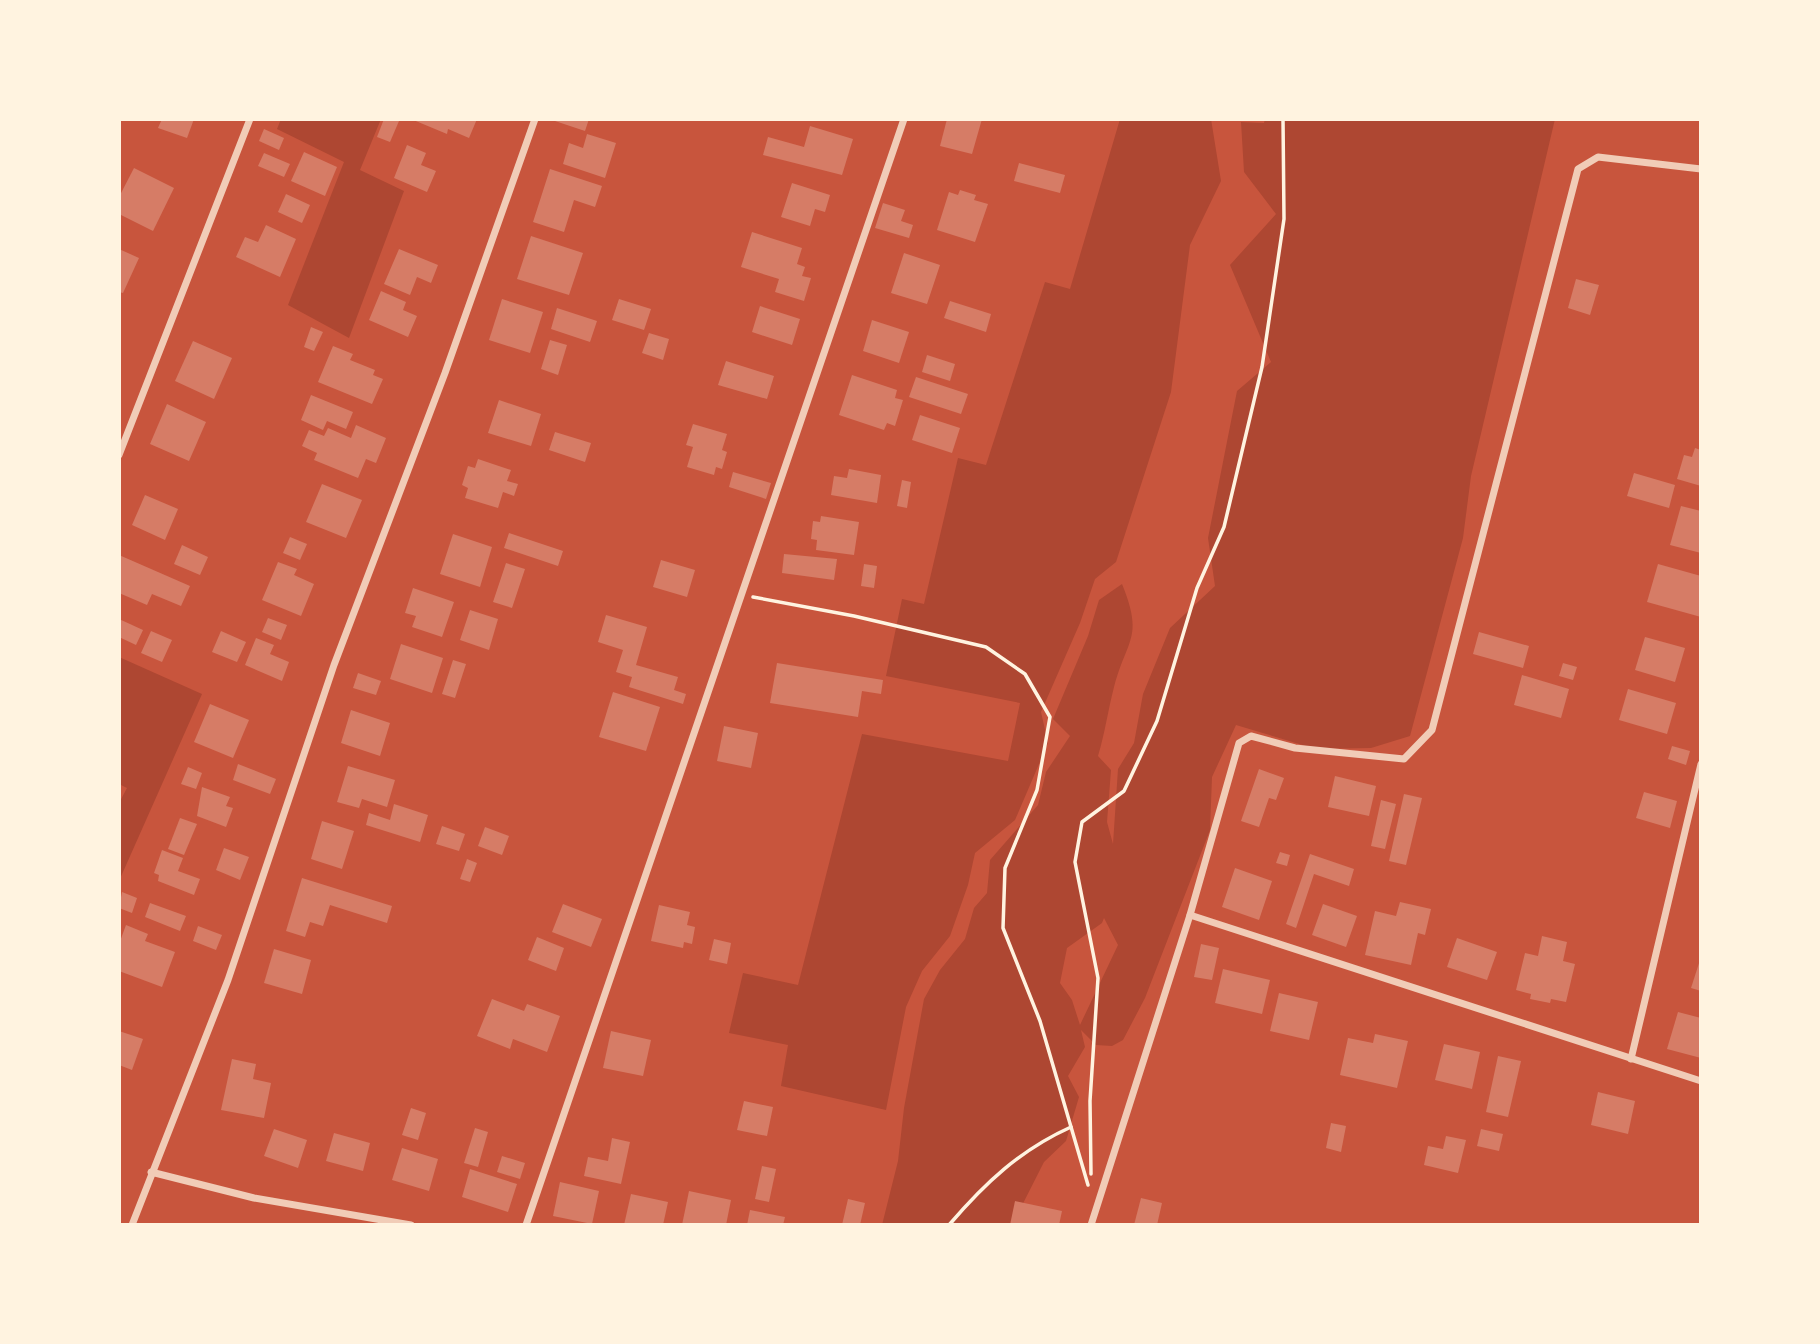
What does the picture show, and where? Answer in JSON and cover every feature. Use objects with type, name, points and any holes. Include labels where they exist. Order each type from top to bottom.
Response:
[{"type":"street","points":[[119,455],[250,119]]},
{"type":"street","points":[[132,1225],[150,1172],[228,979],[334,666],[445,373],[535,119]]},
{"type":"street","points":[[526,1225],[904,119]]},
{"type":"street","points":[[1091,1225],[1189,915],[1239,743],[1251,736],[1295,748],[1404,759],[1432,730],[1578,169],[1598,157],[1701,169]]},
{"type":"street","points":[[1631,1059],[1701,764]]},
{"type":"street","points":[[1189,915],[1701,1081]]},
{"type":"street","points":[[150,1172],[254,1198],[411,1225]]},
{"type":"path","points":[[741,595],[854,616],[986,647],[1025,674],[1050,717],[1038,790],[1005,867],[1003,928],[1040,1021],[1091,1194],[1090,1101],[1098,978],[1075,862],[1082,822],[1124,792],[1157,721],[1197,588],[1224,527],[1262,367],[1282,233],[1283,119]]},
{"type":"path","points":[[949,1225],[984,1184],[1045,1139],[1071,1127]]},
{"type":"shaded area","points":[[281,119],[381,119],[360,170],[404,191],[349,338],[288,305],[344,162],[277,129]]},
{"type":"shaded area","points":[[1120,119],[1211,119],[1221,181],[1190,245],[1171,392],[1116,562],[1095,579],[1080,623],[1041,712],[1048,743],[1015,820],[975,853],[968,885],[950,936],[922,971],[906,1007],[886,1110],[781,1086],[788,1045],[729,1033],[743,973],[798,985],[862,734],[1008,761],[1020,703],[886,676],[902,599],[924,604],[958,458],[986,465],[1045,282],[1070,289]]},
{"type":"shaded area","points":[[1265,119],[1555,119],[1471,476],[1463,538],[1410,736],[1371,748],[1316,749],[1236,725],[1212,777],[1210,830],[1145,998],[1123,1040],[1112,1046],[1096,1045],[1081,1030],[1085,1047],[1068,1076],[1079,1097],[1066,1141],[1044,1162],[1012,1225],[882,1225],[898,1161],[904,1108],[924,999],[940,970],[965,939],[974,908],[987,893],[990,860],[1038,805],[1046,772],[1070,736],[1053,719],[1088,636],[1099,600],[1122,584],[1129,602],[1133,627],[1114,687],[1098,756],[1111,770],[1107,822],[1113,844],[1118,769],[1134,743],[1143,694],[1170,628],[1215,586],[1208,538],[1237,391],[1271,362],[1230,265],[1276,214],[1244,172],[1241,122],[1264,123]],"holes":[[[1104,918],[1118,945],[1080,1025],[1072,1000],[1060,983],[1067,948],[1102,923]]]},
{"type":"shaded area","points":[[119,657],[202,694],[119,881],[119,803],[127,788],[119,784]]},
{"type":"building","points":[[162,119],[194,119],[187,138],[158,128]]},
{"type":"building","points":[[384,119],[399,121],[390,142],[377,137]]},
{"type":"building","points":[[411,119],[477,119],[469,138],[448,129],[447,134]]},
{"type":"building","points":[[549,119],[589,119],[585,131]]},
{"type":"building","points":[[947,119],[982,119],[972,154],[940,146]]},
{"type":"building","points":[[810,126],[853,139],[842,175],[763,155],[768,137],[804,147]]},
{"type":"building","points":[[264,129],[284,138],[279,150],[259,141]]},
{"type":"building","points":[[587,134],[616,143],[605,178],[563,164],[569,143],[583,148]]},
{"type":"building","points":[[407,145],[426,153],[421,165],[436,171],[427,192],[394,178]]},
{"type":"building","points":[[304,152],[337,167],[325,196],[291,181]]},
{"type":"building","points":[[264,153],[290,164],[284,177],[258,166]]},
{"type":"building","points":[[1019,163],[1065,175],[1060,193],[1014,181]]},
{"type":"building","points":[[134,168],[174,188],[153,231],[119,214],[119,197]]},
{"type":"building","points":[[550,169],[602,186],[595,207],[574,200],[564,232],[533,222]]},
{"type":"building","points":[[792,183],[830,195],[825,212],[815,209],[810,226],[781,217]]},
{"type":"building","points":[[960,190],[976,195],[974,200],[988,204],[975,242],[937,230],[949,192],[958,195]]},
{"type":"building","points":[[286,194],[310,205],[302,223],[278,212]]},
{"type":"building","points":[[883,203],[905,210],[901,221],[913,225],[909,238],[875,228]]},
{"type":"building","points":[[266,225],[296,239],[280,277],[236,257],[245,237],[258,242]]},
{"type":"building","points":[[752,232],[802,248],[797,264],[805,267],[802,276],[811,278],[804,301],[775,292],[779,279],[741,267]]},
{"type":"building","points":[[531,236],[583,253],[569,295],[517,279]]},
{"type":"building","points":[[119,249],[139,258],[123,293],[119,292]]},
{"type":"building","points":[[399,249],[438,265],[431,283],[417,277],[410,295],[384,284]]},
{"type":"building","points":[[904,253],[940,265],[927,304],[891,293]]},
{"type":"building","points":[[1576,279],[1599,285],[1590,315],[1568,308]]},
{"type":"building","points":[[381,291],[406,302],[403,310],[417,316],[408,337],[369,320]]},
{"type":"building","points":[[502,299],[543,312],[530,353],[489,340]]},
{"type":"building","points":[[619,299],[651,309],[644,330],[612,320]]},
{"type":"building","points":[[950,301],[991,314],[986,332],[944,318]]},
{"type":"building","points":[[760,306],[800,319],[792,345],[752,332]]},
{"type":"building","points":[[557,308],[597,321],[590,342],[551,329]]},
{"type":"building","points":[[872,320],[909,332],[899,363],[863,351]]},
{"type":"building","points":[[311,327],[323,332],[314,351],[304,347]]},
{"type":"building","points":[[649,333],[669,339],[663,360],[642,353]]},
{"type":"building","points":[[550,340],[567,345],[558,375],[541,369]]},
{"type":"building","points":[[193,341],[232,358],[214,399],[175,381]]},
{"type":"building","points":[[333,346],[353,354],[350,360],[375,370],[373,375],[383,379],[372,404],[318,382]]},
{"type":"building","points":[[927,355],[955,364],[950,381],[922,372]]},
{"type":"building","points":[[726,361],[774,376],[767,399],[718,385]]},
{"type":"building","points":[[852,375],[897,390],[895,398],[903,400],[895,426],[887,423],[884,430],[839,415]]},
{"type":"building","points":[[916,377],[968,394],[961,414],[909,397]]},
{"type":"building","points":[[311,395],[353,412],[346,429],[327,421],[323,430],[301,420]]},
{"type":"building","points":[[499,400],[541,414],[531,446],[488,433]]},
{"type":"building","points":[[167,404],[206,422],[189,461],[150,444]]},
{"type":"building","points":[[920,415],[960,428],[952,453],[912,440]]},
{"type":"building","points":[[693,424],[727,434],[722,450],[727,452],[722,469],[716,467],[714,475],[687,467],[693,447],[686,445]]},
{"type":"building","points":[[356,425],[386,438],[376,463],[366,459],[358,478],[314,460],[317,453],[302,446],[309,430],[324,436],[328,428],[351,438]]},
{"type":"building","points":[[555,432],[591,443],[585,462],[549,450]]},
{"type":"building","points":[[1695,448],[1701,450],[1701,486],[1677,479],[1684,455],[1692,457]]},
{"type":"building","points":[[478,459],[511,470],[507,481],[518,484],[514,496],[503,492],[498,508],[465,498],[468,488],[462,485],[468,466],[475,468]]},
{"type":"building","points":[[849,469],[881,475],[877,503],[831,495],[834,476],[847,478]]},
{"type":"building","points":[[733,472],[771,483],[766,499],[729,487]]},
{"type":"building","points":[[1634,473],[1675,485],[1669,508],[1627,496]]},
{"type":"building","points":[[902,480],[911,482],[907,508],[897,506]]},
{"type":"building","points":[[322,484],[362,500],[346,538],[306,522]]},
{"type":"building","points":[[145,495],[178,509],[165,540],[132,525]]},
{"type":"building","points":[[1681,506],[1701,511],[1701,553],[1670,545]]},
{"type":"building","points":[[821,516],[859,522],[854,555],[816,550],[817,540],[811,539],[813,521],[820,522]]},
{"type":"building","points":[[509,533],[563,551],[558,566],[504,548]]},
{"type":"building","points":[[453,534],[492,547],[480,587],[440,574]]},
{"type":"building","points":[[290,537],[307,544],[300,560],[283,553]]},
{"type":"building","points":[[182,545],[208,557],[200,575],[174,564]]},
{"type":"building","points":[[784,554],[837,559],[834,580],[782,573]]},
{"type":"building","points":[[119,555],[190,586],[181,606],[152,594],[147,605],[119,593]]},
{"type":"building","points":[[661,560],[695,570],[687,597],[653,587]]},
{"type":"building","points":[[278,562],[297,569],[294,575],[314,584],[301,616],[262,600]]},
{"type":"building","points":[[506,563],[525,569],[512,608],[493,602]]},
{"type":"building","points":[[864,564],[877,566],[874,588],[861,586]]},
{"type":"building","points":[[1658,564],[1701,576],[1701,617],[1647,602]]},
{"type":"building","points":[[413,588],[454,602],[442,637],[412,627],[416,616],[405,613]]},
{"type":"building","points":[[470,610],[498,619],[489,650],[460,640]]},
{"type":"building","points":[[606,615],[647,627],[636,665],[678,677],[674,690],[686,694],[683,704],[629,687],[632,677],[616,672],[623,650],[598,642]]},
{"type":"building","points":[[268,618],[287,625],[281,640],[262,632]]},
{"type":"building","points":[[119,619],[143,630],[136,645],[119,637]]},
{"type":"building","points":[[151,631],[172,640],[162,662],[141,653]]},
{"type":"building","points":[[221,631],[246,642],[237,662],[212,652]]},
{"type":"building","points":[[1479,632],[1529,646],[1523,668],[1473,654]]},
{"type":"building","points":[[1645,637],[1685,648],[1675,682],[1635,670]]},
{"type":"building","points":[[256,638],[274,645],[270,654],[289,662],[282,681],[245,665]]},
{"type":"building","points":[[401,644],[443,658],[432,693],[390,679]]},
{"type":"building","points":[[453,660],[466,664],[455,698],[442,694]]},
{"type":"building","points":[[777,663],[883,680],[881,694],[862,691],[858,717],[770,703]]},
{"type":"building","points":[[1563,663],[1577,667],[1573,680],[1559,676]]},
{"type":"building","points":[[358,673],[381,681],[376,695],[353,688]]},
{"type":"building","points":[[1522,675],[1569,689],[1561,718],[1514,705]]},
{"type":"building","points":[[1628,689],[1676,703],[1667,734],[1619,720]]},
{"type":"building","points":[[613,692],[660,707],[646,751],[599,737]]},
{"type":"building","points":[[210,704],[249,720],[233,758],[194,742]]},
{"type":"building","points":[[351,710],[390,723],[380,756],[341,743]]},
{"type":"building","points":[[724,726],[758,733],[751,768],[717,761]]},
{"type":"building","points":[[1672,746],[1690,751],[1686,765],[1668,759]]},
{"type":"building","points":[[238,764],[276,779],[270,794],[233,780]]},
{"type":"building","points":[[348,766],[395,780],[387,807],[362,799],[359,808],[337,802]]},
{"type":"building","points":[[188,767],[202,773],[196,789],[181,784]]},
{"type":"building","points":[[1259,769],[1284,778],[1276,800],[1269,798],[1259,827],[1241,821]]},
{"type":"building","points":[[1335,776],[1376,786],[1369,816],[1328,807]]},
{"type":"building","points":[[202,787],[230,797],[226,806],[233,808],[226,827],[197,816]]},
{"type":"building","points":[[1644,792],[1677,801],[1670,828],[1636,818]]},
{"type":"building","points":[[1404,794],[1422,798],[1406,865],[1389,861]]},
{"type":"building","points":[[1381,800],[1396,804],[1385,849],[1371,846]]},
{"type":"building","points":[[394,804],[428,815],[420,842],[366,825],[369,813],[390,820]]},
{"type":"building","points":[[180,818],[197,824],[184,855],[168,849]]},
{"type":"building","points":[[322,821],[354,831],[342,869],[311,859]]},
{"type":"building","points":[[442,826],[465,834],[459,851],[436,844]]},
{"type":"building","points":[[485,827],[509,836],[502,855],[478,846]]},
{"type":"building","points":[[224,848],[249,857],[240,880],[216,870]]},
{"type":"building","points":[[162,850],[183,858],[178,871],[200,879],[194,895],[158,881],[159,875],[154,873]]},
{"type":"building","points":[[1280,852],[1290,855],[1287,866],[1276,863]]},
{"type":"building","points":[[1310,854],[1354,869],[1349,886],[1314,874],[1296,928],[1286,924]]},
{"type":"building","points":[[467,859],[477,863],[470,882],[460,879]]},
{"type":"building","points":[[1235,868],[1272,881],[1259,920],[1222,907]]},
{"type":"building","points":[[302,878],[392,906],[387,923],[330,905],[323,926],[310,922],[305,937],[286,931]]},
{"type":"building","points":[[122,892],[137,898],[132,913],[119,908]]},
{"type":"building","points":[[1400,902],[1431,909],[1425,935],[1418,933],[1411,965],[1365,955],[1375,911],[1396,916]]},
{"type":"building","points":[[150,903],[186,916],[180,931],[145,917]]},
{"type":"building","points":[[563,904],[602,919],[591,947],[552,932]]},
{"type":"building","points":[[1323,904],[1357,916],[1346,947],[1312,935]]},
{"type":"building","points":[[659,905],[690,912],[687,925],[695,927],[692,944],[684,942],[683,948],[651,941]]},
{"type":"building","points":[[126,925],[148,934],[145,941],[175,952],[162,987],[119,971],[119,944]]},
{"type":"building","points":[[198,926],[222,935],[216,950],[193,941]]},
{"type":"building","points":[[1542,936],[1567,942],[1563,961],[1575,964],[1566,1002],[1551,999],[1550,1003],[1530,999],[1531,994],[1516,990],[1525,953],[1538,956]]},
{"type":"building","points":[[537,937],[564,948],[556,971],[528,960]]},
{"type":"building","points":[[1457,938],[1497,952],[1487,980],[1447,967]]},
{"type":"building","points":[[714,939],[731,943],[727,964],[709,960]]},
{"type":"building","points":[[1201,944],[1219,948],[1212,980],[1194,977]]},
{"type":"building","points":[[274,949],[311,960],[302,994],[264,983]]},
{"type":"building","points":[[1701,957],[1701,991],[1691,988]]},
{"type":"building","points":[[1223,969],[1270,980],[1262,1014],[1215,1003]]},
{"type":"building","points":[[1279,993],[1318,1002],[1309,1040],[1270,1031]]},
{"type":"building","points":[[492,999],[524,1011],[527,1004],[560,1016],[547,1052],[513,1039],[510,1049],[477,1036]]},
{"type":"building","points":[[1678,1012],[1701,1018],[1701,1058],[1667,1049]]},
{"type":"building","points":[[119,1031],[143,1039],[132,1070],[119,1065]]},
{"type":"building","points":[[611,1031],[651,1040],[643,1076],[603,1068]]},
{"type":"building","points":[[1375,1034],[1408,1041],[1397,1088],[1340,1075],[1348,1038],[1373,1043]]},
{"type":"building","points":[[1444,1044],[1480,1052],[1472,1089],[1435,1080]]},
{"type":"building","points":[[1498,1056],[1521,1061],[1508,1117],[1486,1112]]},
{"type":"building","points":[[232,1059],[256,1064],[253,1079],[271,1083],[264,1118],[221,1110]]},
{"type":"building","points":[[1598,1092],[1635,1101],[1628,1134],[1591,1125]]},
{"type":"building","points":[[744,1101],[773,1107],[767,1136],[737,1130]]},
{"type":"building","points":[[411,1108],[426,1113],[418,1140],[402,1135]]},
{"type":"building","points":[[1331,1123],[1346,1126],[1341,1152],[1326,1148]]},
{"type":"building","points":[[475,1128],[488,1132],[478,1167],[464,1163]]},
{"type":"building","points":[[274,1129],[307,1140],[298,1168],[264,1156]]},
{"type":"building","points":[[1481,1129],[1503,1134],[1499,1151],[1477,1146]]},
{"type":"building","points":[[334,1133],[370,1143],[363,1171],[326,1161]]},
{"type":"building","points":[[1446,1136],[1466,1140],[1458,1173],[1424,1165],[1428,1146],[1443,1149]]},
{"type":"building","points":[[612,1138],[630,1142],[621,1184],[584,1176],[588,1157],[608,1161]]},
{"type":"building","points":[[402,1148],[438,1159],[429,1191],[392,1180]]},
{"type":"building","points":[[502,1156],[525,1163],[520,1179],[497,1172]]},
{"type":"building","points":[[762,1166],[776,1169],[769,1202],[755,1199]]},
{"type":"building","points":[[470,1169],[517,1184],[508,1212],[462,1197]]},
{"type":"building","points":[[560,1182],[599,1191],[592,1224],[553,1216]]},
{"type":"building","points":[[689,1191],[731,1200],[726,1225],[682,1225]]},
{"type":"building","points":[[631,1194],[668,1202],[663,1225],[624,1225]]},
{"type":"building","points":[[1141,1198],[1162,1203],[1157,1225],[1134,1225]]},
{"type":"building","points":[[848,1199],[865,1203],[860,1225],[842,1225]]},
{"type":"building","points":[[1015,1201],[1062,1211],[1059,1225],[1010,1225]]},
{"type":"building","points":[[750,1210],[785,1217],[783,1225],[747,1225]]}]
